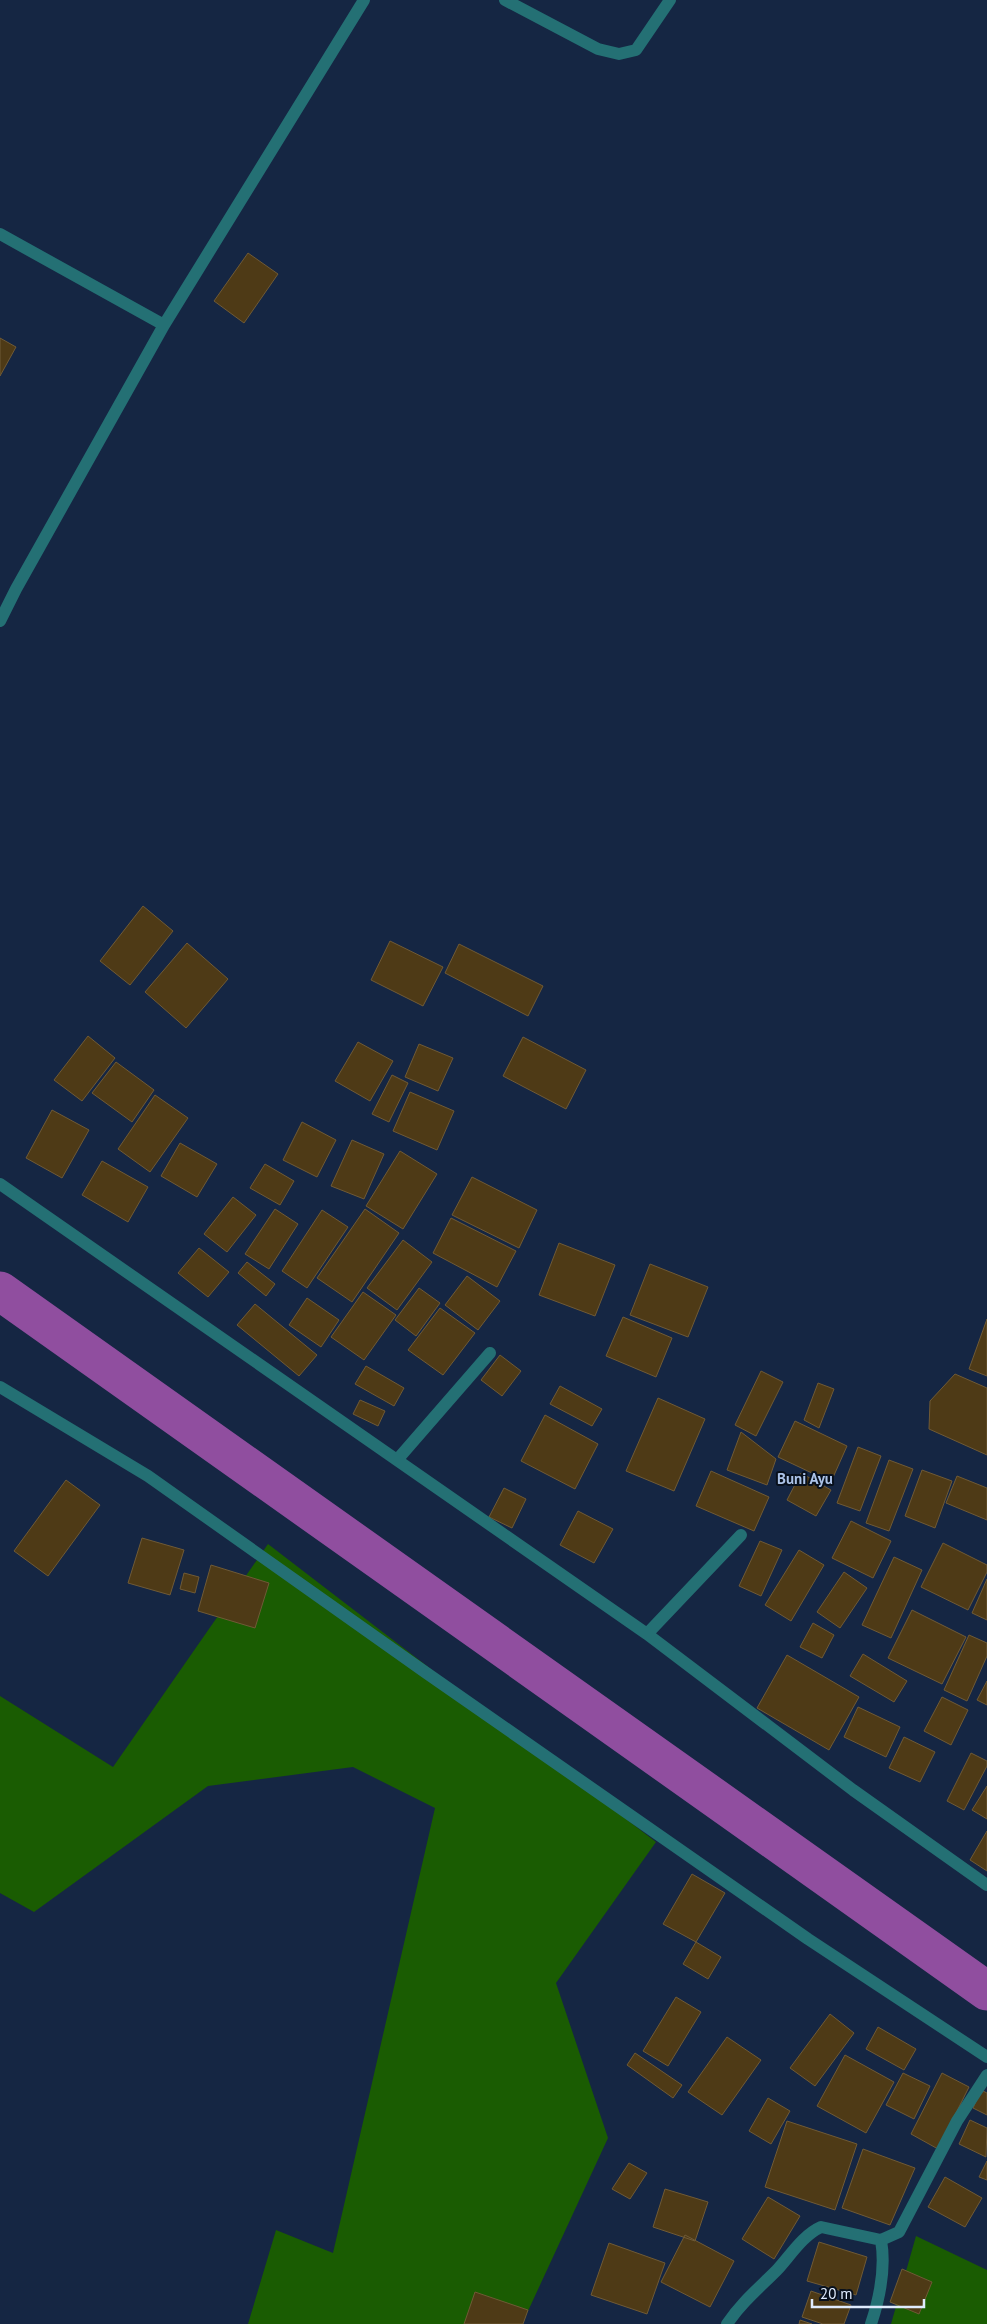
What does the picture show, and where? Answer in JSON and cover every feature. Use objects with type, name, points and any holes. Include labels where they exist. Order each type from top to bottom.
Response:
[{"type":"street","points":[[0,621],[16,589],[164,325],[364,0]]},
{"type":"street","points":[[505,0],[598,49],[619,54],[636,50],[670,0]]},
{"type":"street","points":[[0,234],[164,325]]},
{"type":"street","points":[[0,1184],[647,1634],[853,1790],[987,1885]]},
{"type":"street","points":[[397,1460],[490,1353]]},
{"type":"street","points":[[0,1387],[148,1476],[800,1934],[987,2057]]},
{"type":"street","points":[[647,1634],[740,1535]]},
{"type":"street","points":[[727,2324],[752,2292],[775,2271],[812,2230],[821,2227],[881,2240],[900,2232],[957,2121],[987,2075]]},
{"type":"street","points":[[871,2324],[877,2304],[884,2260],[881,2240]]},
{"type":"green space","points":[[268,1544],[656,1842],[556,1983],[608,2138],[522,2324],[248,2324],[276,2230],[333,2253],[435,1808],[353,1767],[208,1786],[34,1912],[0,1893],[0,1696],[113,1767]]},
{"type":"green space","points":[[916,2236],[987,2270],[987,2324],[891,2324]]},
{"type":"building","points":[[248,253],[278,274],[244,323],[214,301]]},
{"type":"building","points":[[0,338],[16,347],[0,376]]},
{"type":"building","points":[[143,906],[173,931],[130,985],[100,961]]},
{"type":"building","points":[[390,941],[443,967],[423,1006],[371,980]]},
{"type":"building","points":[[187,943],[228,979],[186,1028],[145,992]]},
{"type":"building","points":[[459,944],[543,986],[528,1016],[445,973]]},
{"type":"building","points":[[88,1036],[115,1058],[82,1101],[54,1080]]},
{"type":"building","points":[[523,1037],[586,1070],[566,1109],[503,1076]]},
{"type":"building","points":[[358,1042],[393,1061],[370,1101],[335,1081]]},
{"type":"building","points":[[419,1044],[453,1058],[438,1091],[405,1077]]},
{"type":"building","points":[[116,1062],[154,1090],[132,1122],[92,1093]]},
{"type":"building","points":[[392,1075],[408,1083],[389,1122],[372,1114]]},
{"type":"building","points":[[410,1092],[454,1111],[437,1150],[393,1131]]},
{"type":"building","points":[[155,1095],[188,1118],[150,1172],[118,1149]]},
{"type":"building","points":[[52,1110],[89,1130],[62,1178],[26,1158]]},
{"type":"building","points":[[302,1122],[336,1140],[317,1177],[283,1160]]},
{"type":"building","points":[[352,1140],[384,1154],[364,1199],[331,1186]]},
{"type":"building","points":[[180,1143],[217,1164],[197,1197],[161,1176]]},
{"type":"building","points":[[400,1151],[437,1174],[403,1229],[366,1206]]},
{"type":"building","points":[[102,1161],[148,1187],[128,1222],[82,1195]]},
{"type":"building","points":[[265,1164],[294,1181],[280,1205],[250,1188]]},
{"type":"building","points":[[472,1177],[537,1210],[519,1248],[452,1215]]},
{"type":"building","points":[[233,1197],[256,1215],[227,1252],[204,1234]]},
{"type":"building","points":[[275,1209],[298,1224],[269,1269],[245,1254]]},
{"type":"building","points":[[365,1209],[399,1233],[352,1302],[317,1278]]},
{"type":"building","points":[[322,1210],[348,1227],[307,1288],[282,1271]]},
{"type":"building","points":[[451,1218],[516,1251],[497,1287],[433,1253]]},
{"type":"building","points":[[403,1240],[432,1262],[397,1310],[367,1288]]},
{"type":"building","points":[[559,1243],[615,1265],[595,1316],[539,1295]]},
{"type":"building","points":[[199,1248],[229,1272],[208,1297],[178,1273]]},
{"type":"building","points":[[247,1262],[275,1284],[266,1296],[238,1273]]},
{"type":"building","points":[[650,1264],[708,1287],[688,1337],[630,1315]]},
{"type":"building","points":[[467,1276],[500,1301],[478,1330],[445,1305]]},
{"type":"building","points":[[419,1288],[440,1303],[416,1336],[395,1320]]},
{"type":"building","points":[[363,1292],[396,1315],[364,1360],[331,1337]]},
{"type":"building","points":[[307,1298],[339,1320],[321,1347],[289,1325]]},
{"type":"building","points":[[255,1304],[317,1355],[299,1376],[237,1325]]},
{"type":"building","points":[[440,1308],[475,1333],[443,1375],[408,1350]]},
{"type":"building","points":[[623,1317],[672,1338],[656,1377],[606,1356]]},
{"type":"building","points":[[987,1319],[987,1376],[969,1369]]},
{"type":"building","points":[[500,1355],[521,1371],[502,1396],[481,1380]]},
{"type":"building","points":[[366,1366],[404,1388],[394,1406],[355,1384]]},
{"type":"building","points":[[761,1371],[783,1382],[756,1436],[735,1425]]},
{"type":"building","points":[[955,1374],[987,1388],[987,1455],[929,1429],[930,1401]]},
{"type":"building","points":[[818,1383],[834,1389],[819,1428],[804,1420]]},
{"type":"building","points":[[560,1386],[602,1409],[592,1426],[550,1404]]},
{"type":"building","points":[[658,1398],[705,1419],[674,1491],[626,1471]]},
{"type":"building","points":[[360,1400],[385,1411],[378,1426],[353,1414]]},
{"type":"building","points":[[545,1415],[598,1444],[575,1489],[521,1461]]},
{"type":"building","points":[[795,1421],[847,1446],[831,1482],[778,1457]]},
{"type":"building","points":[[741,1432],[776,1459],[767,1485],[727,1470]]},
{"type":"building","points":[[858,1447],[881,1456],[860,1511],[837,1503]]},
{"type":"building","points":[[889,1460],[913,1469],[889,1531],[866,1523]]},
{"type":"building","points":[[922,1470],[952,1481],[935,1528],[905,1516]]},
{"type":"building","points":[[711,1471],[769,1497],[754,1531],[696,1506]]},
{"type":"building","points":[[801,1473],[831,1490],[816,1516],[787,1500]]},
{"type":"building","points":[[957,1476],[987,1488],[987,1520],[946,1503]]},
{"type":"building","points":[[66,1480],[100,1505],[48,1576],[14,1551]]},
{"type":"building","points":[[504,1488],[526,1499],[512,1528],[489,1517]]},
{"type":"building","points":[[578,1511],[613,1529],[594,1563],[560,1545]]},
{"type":"building","points":[[851,1521],[891,1541],[873,1578],[832,1558]]},
{"type":"building","points":[[142,1538],[184,1550],[170,1595],[128,1583]]},
{"type":"building","points":[[760,1541],[782,1550],[761,1596],[739,1586]]},
{"type":"building","points":[[943,1543],[987,1565],[987,1572],[968,1610],[921,1587]]},
{"type":"building","points":[[799,1550],[824,1565],[791,1621],[765,1605]]},
{"type":"building","points":[[894,1557],[922,1570],[891,1638],[862,1625]]},
{"type":"building","points":[[211,1565],[269,1583],[255,1628],[198,1611]]},
{"type":"building","points":[[844,1572],[867,1588],[840,1628],[817,1612]]},
{"type":"building","points":[[184,1573],[199,1577],[195,1593],[180,1589]]},
{"type":"building","points":[[987,1579],[987,1620],[972,1613]]},
{"type":"building","points":[[912,1610],[966,1637],[942,1684],[888,1658]]},
{"type":"building","points":[[813,1623],[834,1635],[822,1658],[800,1647]]},
{"type":"building","points":[[969,1635],[987,1643],[987,1656],[967,1701],[944,1690]]},
{"type":"building","points":[[863,1654],[907,1681],[894,1702],[850,1676]]},
{"type":"building","points":[[787,1655],[859,1697],[829,1750],[757,1708]]},
{"type":"building","points":[[987,1681],[987,1705],[977,1700]]},
{"type":"building","points":[[942,1697],[968,1710],[951,1745],[924,1731]]},
{"type":"building","points":[[858,1707],[900,1727],[886,1757],[844,1737]]},
{"type":"building","points":[[904,1737],[935,1752],[920,1782],[889,1768]]},
{"type":"building","points":[[971,1753],[987,1761],[987,1766],[964,1810],[947,1801]]},
{"type":"building","points":[[987,1786],[987,1819],[972,1810]]},
{"type":"building","points":[[987,1831],[987,1871],[970,1860]]},
{"type":"building","points":[[692,1874],[725,1893],[696,1942],[663,1924]]},
{"type":"building","points":[[696,1942],[721,1957],[708,1979],[683,1964]]},
{"type":"building","points":[[676,1997],[701,2012],[668,2066],[643,2051]]},
{"type":"building","points":[[830,2014],[854,2033],[815,2086],[790,2068]]},
{"type":"building","points":[[878,2027],[916,2049],[904,2070],[866,2049]]},
{"type":"building","points":[[727,2037],[761,2060],[722,2115],[688,2092]]},
{"type":"building","points":[[635,2053],[682,2085],[673,2098],[627,2065]]},
{"type":"building","points":[[845,2055],[894,2082],[866,2133],[817,2106]]},
{"type":"building","points":[[903,2073],[930,2086],[914,2119],[886,2105]]},
{"type":"building","points":[[942,2073],[969,2087],[938,2149],[911,2134]]},
{"type":"building","points":[[981,2090],[987,2093],[987,2115],[973,2108]]},
{"type":"building","points":[[768,2098],[790,2111],[771,2144],[749,2131]]},
{"type":"building","points":[[970,2120],[987,2128],[986,2157],[959,2144]]},
{"type":"building","points":[[787,2121],[857,2144],[835,2210],[765,2187]]},
{"type":"building","points":[[863,2149],[915,2168],[890,2225],[842,2208]]},
{"type":"building","points":[[987,2161],[987,2180],[979,2177]]},
{"type":"building","points":[[629,2163],[647,2173],[630,2199],[612,2189]]},
{"type":"building","points":[[945,2177],[982,2198],[965,2227],[928,2207]]},
{"type":"building","points":[[665,2189],[708,2202],[695,2241],[653,2227]]},
{"type":"building","points":[[768,2197],[800,2216],[774,2259],[742,2239]]},
{"type":"building","points":[[685,2235],[734,2261],[710,2307],[661,2282]]},
{"type":"building","points":[[819,2242],[867,2257],[856,2295],[807,2281]]},
{"type":"building","points":[[609,2243],[665,2263],[647,2314],[591,2295]]},
{"type":"building","points":[[902,2269],[932,2282],[919,2314],[890,2302]]},
{"type":"building","points":[[811,2291],[851,2305],[844,2324],[823,2324],[802,2317]]},
{"type":"building","points":[[475,2292],[528,2310],[523,2324],[464,2324]]},
{"type":"building","points":[[800,2320],[812,2324],[799,2324]]},
{"type":"waterway","points":[[0,1291],[987,1991]]},
{"type":"district","name":"Buni Ayu","points":[[805,1479]]}]
